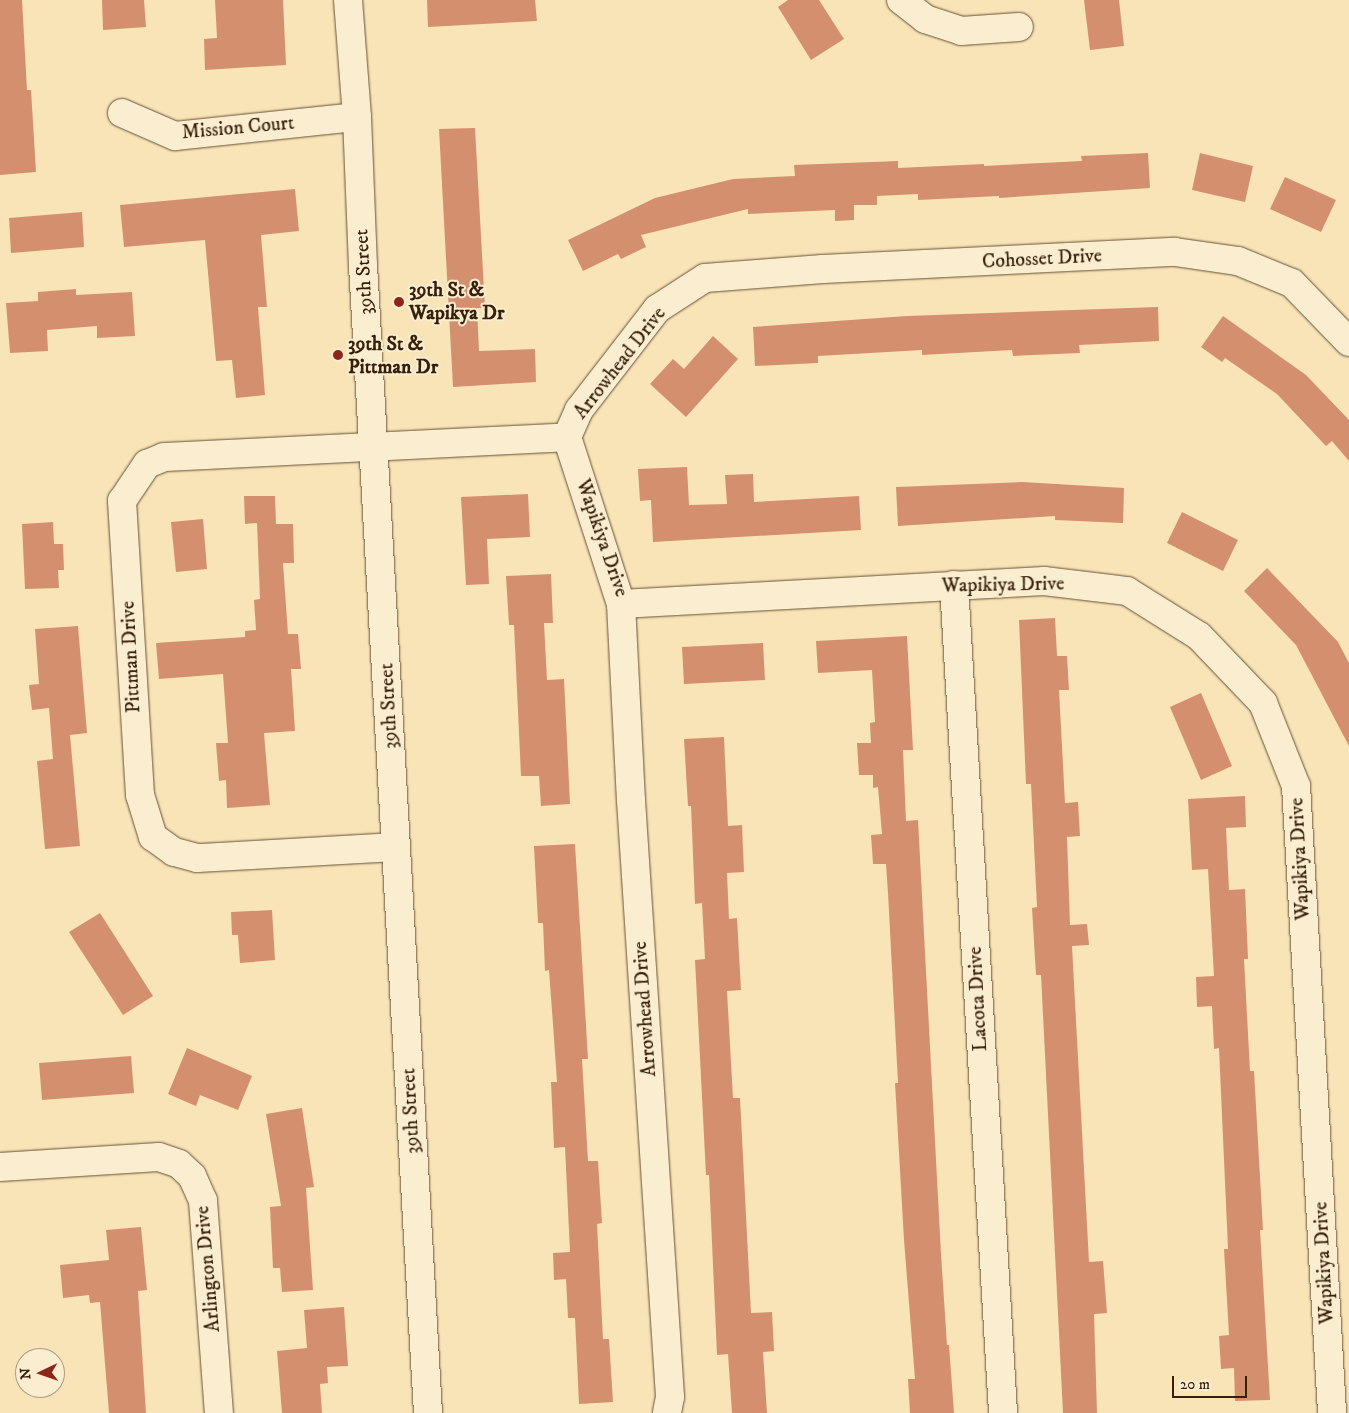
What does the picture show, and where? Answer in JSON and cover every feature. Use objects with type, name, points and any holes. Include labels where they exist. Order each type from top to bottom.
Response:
[{"type":"street","name":"39th Street","points":[[348,0],[357,117],[363,266],[375,448],[428,1413]]},
{"type":"street","points":[[901,0],[925,19],[961,32],[1019,27]]},
{"type":"street","name":"Mission Court","points":[[122,114],[175,136],[357,117]]},
{"type":"street","name":"Cohosset Drive","points":[[705,278],[823,269],[1175,252],[1238,261],[1292,283],[1349,342]]},
{"type":"street","name":"Arrowhead Drive","points":[[567,438],[579,410],[657,309],[705,278]]},
{"type":"street","points":[[375,448],[567,438]]},
{"type":"street","name":"Wapikiya Drive","points":[[567,438],[621,604],[1044,581],[1127,591],[1199,636],[1263,703],[1296,786],[1332,1413]]},
{"type":"street","name":"Pittman Drive","points":[[375,448],[164,458],[146,464],[122,500],[122,510],[140,795],[153,837],[174,852],[197,858],[396,848]]},
{"type":"street","name":"Lacota Drive","points":[[954,585],[1003,1413]]},
{"type":"street","name":"Arrowhead Drive","points":[[621,604],[631,800],[670,1397],[667,1413]]},
{"type":"street","name":"Arlington Drive","points":[[0,1167],[159,1157],[179,1164],[192,1176],[203,1201],[219,1413]]},
{"type":"building","points":[[0,0],[22,0],[27,90],[31,90],[36,172],[0,175]]},
{"type":"building","points":[[102,0],[144,0],[146,27],[103,30]]},
{"type":"building","points":[[215,0],[283,0],[286,65],[205,70],[204,39],[217,38]]},
{"type":"building","points":[[427,0],[535,0],[537,21],[428,27]]},
{"type":"building","points":[[788,0],[819,0],[844,39],[811,60],[778,7]]},
{"type":"building","points":[[1084,0],[1119,0],[1124,46],[1090,50]]},
{"type":"building","points":[[475,128],[485,308],[477,308],[479,351],[535,349],[536,382],[453,387],[439,129]]},
{"type":"building","points":[[1148,153],[1150,188],[999,198],[999,196],[918,200],[918,194],[877,196],[877,205],[854,205],[854,220],[835,221],[835,210],[748,214],[748,209],[641,235],[646,247],[621,259],[618,254],[583,271],[568,240],[655,198],[733,179],[795,176],[794,165],[898,161],[898,168],[984,164],[984,166],[1082,161],[1081,156]]},
{"type":"building","points":[[1200,153],[1253,166],[1245,202],[1192,190]]},
{"type":"building","points":[[1285,177],[1336,200],[1321,232],[1270,209]]},
{"type":"building","points":[[295,189],[299,231],[261,235],[267,307],[258,307],[265,395],[236,398],[232,360],[216,361],[205,240],[124,247],[120,205]]},
{"type":"building","points":[[82,212],[84,247],[11,253],[9,218]]},
{"type":"building","points":[[76,289],[76,295],[132,292],[135,336],[97,338],[97,326],[47,330],[48,351],[10,353],[6,303],[38,301],[38,292]]},
{"type":"building","points":[[1158,307],[1159,341],[1079,345],[1080,353],[1013,356],[1012,350],[922,355],[922,350],[818,356],[818,363],[755,366],[753,327],[907,316]]},
{"type":"building","points":[[1223,316],[1306,375],[1349,420],[1349,461],[1332,441],[1326,446],[1277,394],[1225,358],[1222,362],[1201,347]]},
{"type":"building","points":[[713,336],[738,359],[686,417],[650,384],[673,359],[684,369]]},
{"type":"building","points":[[687,467],[689,505],[727,504],[725,475],[753,474],[754,502],[859,496],[861,530],[653,542],[651,500],[640,501],[638,469]]},
{"type":"building","points":[[1022,482],[1124,488],[1123,523],[1055,520],[1055,516],[898,526],[896,487]]},
{"type":"building","points":[[528,494],[530,537],[487,539],[489,584],[466,585],[461,497]]},
{"type":"building","points":[[244,496],[275,496],[276,524],[293,524],[294,563],[283,563],[288,634],[298,634],[301,669],[291,669],[295,731],[264,733],[270,805],[227,808],[226,780],[219,781],[216,743],[228,743],[223,674],[159,679],[156,643],[245,637],[245,631],[256,630],[254,600],[260,599],[257,523],[245,524]]},
{"type":"building","points":[[1182,512],[1238,540],[1223,571],[1167,543]]},
{"type":"building","points":[[203,519],[207,569],[176,572],[171,522]]},
{"type":"building","points":[[53,522],[54,544],[63,544],[64,570],[58,570],[59,588],[25,589],[22,524]]},
{"type":"building","points":[[1267,568],[1338,642],[1349,663],[1349,746],[1296,645],[1244,591]]},
{"type":"building","points":[[551,574],[553,623],[544,623],[547,680],[564,679],[570,804],[541,806],[539,776],[521,776],[514,625],[509,625],[506,576]]},
{"type":"building","points":[[1055,618],[1057,656],[1067,656],[1069,690],[1059,690],[1065,803],[1078,802],[1080,836],[1067,837],[1070,925],[1087,924],[1089,945],[1072,946],[1089,1262],[1103,1261],[1107,1313],[1094,1314],[1097,1413],[1063,1413],[1041,975],[1036,975],[1032,908],[1037,907],[1031,784],[1026,784],[1019,620]]},
{"type":"building","points":[[78,626],[87,733],[70,735],[80,846],[45,849],[37,761],[53,759],[49,708],[32,710],[29,685],[39,684],[35,629]]},
{"type":"building","points":[[907,636],[913,750],[903,750],[906,821],[918,820],[941,1254],[954,1413],[910,1413],[908,1379],[915,1379],[904,1240],[895,1083],[898,1083],[886,864],[873,864],[871,835],[882,834],[878,787],[873,788],[873,775],[859,775],[857,743],[871,743],[870,723],[875,722],[872,670],[818,673],[816,641]]},
{"type":"building","points":[[763,643],[765,680],[684,684],[682,647]]},
{"type":"building","points":[[1201,693],[1232,766],[1201,780],[1170,707]]},
{"type":"building","points":[[724,737],[728,826],[742,825],[744,872],[727,873],[729,919],[737,918],[741,990],[727,991],[733,1098],[740,1098],[751,1313],[772,1312],[774,1351],[763,1352],[767,1413],[732,1413],[728,1354],[717,1355],[709,1175],[706,1175],[695,960],[705,959],[702,903],[695,904],[691,806],[688,806],[684,739]]},
{"type":"building","points":[[1245,796],[1246,827],[1226,828],[1229,890],[1245,889],[1248,959],[1244,959],[1250,1071],[1254,1071],[1263,1230],[1260,1230],[1270,1400],[1235,1401],[1234,1368],[1221,1369],[1219,1336],[1229,1335],[1224,1249],[1228,1249],[1219,1048],[1214,1049],[1212,1006],[1197,1007],[1196,977],[1214,976],[1208,869],[1192,870],[1188,799]]},
{"type":"building","points":[[575,844],[588,1059],[582,1059],[588,1161],[598,1161],[602,1223],[597,1224],[603,1339],[609,1339],[613,1402],[579,1404],[575,1318],[568,1318],[566,1279],[554,1280],[553,1253],[570,1252],[565,1147],[554,1148],[551,1082],[557,1082],[549,970],[545,971],[543,923],[538,923],[534,846]]},
{"type":"building","points":[[272,910],[275,960],[240,963],[238,935],[232,935],[231,912]]},
{"type":"building","points":[[100,913],[153,996],[123,1015],[69,932]]},
{"type":"building","points":[[187,1048],[252,1076],[238,1110],[200,1095],[196,1106],[168,1094]]},
{"type":"building","points":[[131,1056],[134,1093],[42,1100],[39,1063]]},
{"type":"building","points":[[302,1108],[314,1187],[306,1188],[313,1290],[282,1292],[280,1268],[273,1268],[270,1207],[281,1206],[266,1114]]},
{"type":"building","points":[[141,1227],[147,1290],[138,1291],[146,1413],[109,1413],[100,1302],[90,1303],[89,1295],[63,1298],[60,1265],[109,1260],[106,1230]]},
{"type":"building","points":[[344,1307],[348,1366],[327,1367],[328,1383],[320,1384],[322,1413],[282,1413],[277,1351],[307,1348],[304,1310]]},
{"type":"place","name":"39th St & Wapikya Dr","points":[[399,302]]},
{"type":"place","name":"39th St & Pittman Dr","points":[[338,355]]}]
